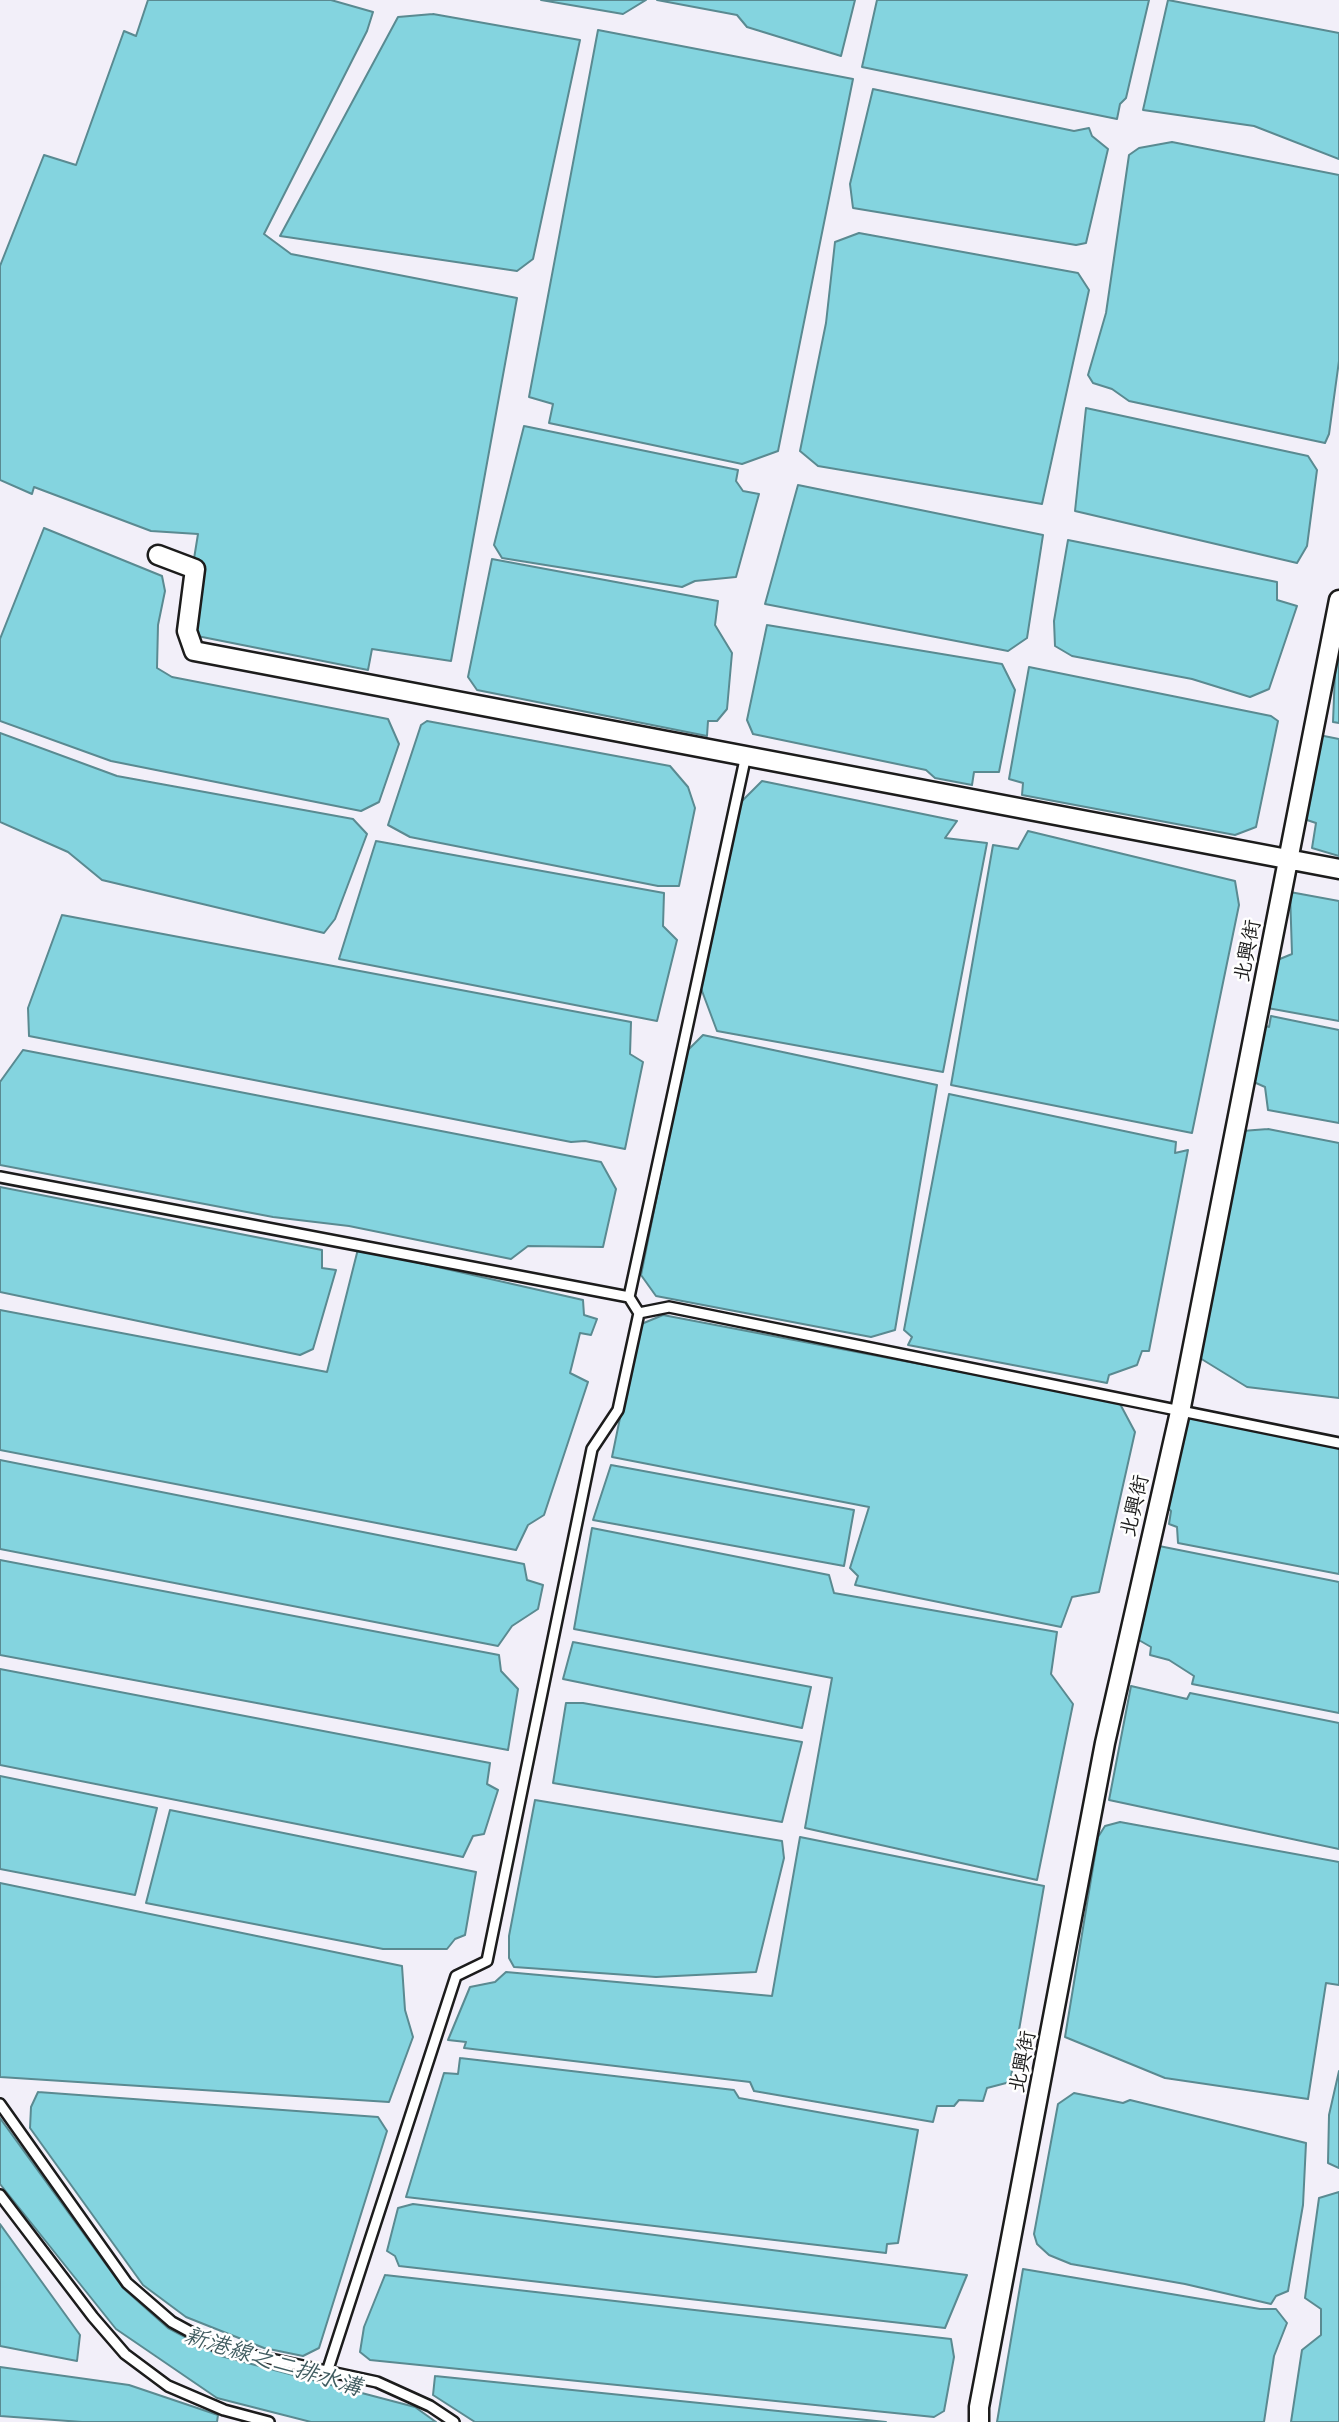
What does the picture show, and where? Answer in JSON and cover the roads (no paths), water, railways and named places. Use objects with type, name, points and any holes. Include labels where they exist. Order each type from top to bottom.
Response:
[{"type":"street","points":[[158,555],[195,569],[187,631],[194,651],[1339,869]]},
{"type":"street","name":"北興街","points":[[979,2422],[979,2407],[1105,1742],[1180,1412],[1339,600]]},
{"type":"lane","points":[[327,2372],[456,1976],[486,1961],[592,1449],[618,1410],[639,1313],[629,1297],[746,755]]},
{"type":"lane","points":[[0,1177],[629,1297]]},
{"type":"lane","points":[[639,1313],[669,1307],[1339,1443]]},
{"type":"lane","points":[[0,2104],[127,2283],[172,2322],[220,2348],[377,2382],[430,2406],[454,2422]]},
{"type":"lane","points":[[0,2195],[93,2317],[125,2354],[168,2386],[224,2410],[269,2422]]},
{"type":"water","points":[[148,0],[331,0],[373,12],[367,31],[264,234],[291,254],[517,298],[451,661],[372,649],[368,670],[182,633],[198,534],[151,531],[34,487],[32,494],[0,480],[0,266],[44,155],[76,165],[124,31],[136,36]]},
{"type":"water","points":[[541,0],[646,0],[623,14]]},
{"type":"water","points":[[657,0],[855,0],[841,56],[747,27],[737,15]]},
{"type":"water","points":[[877,0],[1149,0],[1126,98],[1120,104],[1117,119],[862,67]]},
{"type":"water","points":[[1168,0],[1339,33],[1339,159],[1254,126],[1143,110]]},
{"type":"water","points":[[433,14],[580,40],[533,259],[517,271],[280,236],[398,17]]},
{"type":"water","points":[[598,30],[853,79],[778,451],[742,464],[549,423],[553,404],[529,397]]},
{"type":"water","points":[[873,89],[1074,131],[1089,128],[1092,136],[1108,149],[1086,243],[1076,245],[853,208],[850,184]]},
{"type":"water","points":[[1172,142],[1339,175],[1339,361],[1329,434],[1325,443],[1129,401],[1112,389],[1093,383],[1088,375],[1106,313],[1129,155],[1139,148]]},
{"type":"water","points":[[859,233],[1078,273],[1089,290],[1042,504],[818,466],[800,451],[826,323],[835,242]]},
{"type":"water","points":[[1086,408],[1308,456],[1317,470],[1307,546],[1297,563],[1075,511]]},
{"type":"water","points":[[524,426],[738,470],[736,481],[743,491],[759,494],[736,577],[695,581],[682,587],[502,558],[494,545]]},
{"type":"water","points":[[798,485],[1043,535],[1027,638],[1008,651],[765,604]]},
{"type":"water","points":[[44,528],[162,576],[165,591],[158,625],[157,668],[172,677],[388,719],[399,744],[379,802],[361,811],[111,761],[0,721],[0,639]]},
{"type":"water","points":[[1068,540],[1277,582],[1277,600],[1297,606],[1269,689],[1250,697],[1192,679],[1072,656],[1055,646],[1054,621]]},
{"type":"water","points":[[492,559],[718,601],[715,625],[732,653],[727,709],[717,721],[708,721],[707,736],[477,690],[468,677]]},
{"type":"water","points":[[1339,599],[1339,723],[1333,722]]},
{"type":"water","points":[[767,625],[1002,664],[1015,690],[999,772],[974,772],[972,785],[935,778],[926,770],[753,734],[747,720]]},
{"type":"water","points":[[1029,667],[1271,716],[1278,721],[1256,827],[1235,835],[1022,795],[1023,783],[1009,779]]},
{"type":"water","points":[[427,721],[670,766],[688,787],[695,808],[679,886],[658,886],[410,837],[388,825],[421,725]]},
{"type":"water","points":[[0,733],[117,776],[353,819],[367,834],[335,919],[324,933],[102,880],[68,852],[0,822]]},
{"type":"water","points":[[1319,735],[1339,739],[1339,856],[1312,848],[1316,823],[1298,817]]},
{"type":"water","points":[[762,781],[957,821],[945,838],[987,843],[943,1072],[717,1031],[699,983],[741,802]]},
{"type":"water","points":[[1028,831],[1235,881],[1239,905],[1192,1133],[951,1085],[993,845],[1018,849]]},
{"type":"water","points":[[376,841],[664,893],[663,926],[677,940],[657,1021],[339,959]]},
{"type":"water","points":[[1290,892],[1339,901],[1339,1021],[1262,1007],[1270,963],[1292,954]]},
{"type":"water","points":[[62,915],[631,1022],[630,1054],[643,1062],[625,1149],[585,1141],[571,1142],[29,1036],[28,1008]]},
{"type":"water","points":[[1271,1016],[1339,1030],[1339,1123],[1268,1110],[1265,1087],[1247,1079],[1260,1024],[1269,1027]]},
{"type":"water","points":[[703,1035],[937,1085],[895,1330],[871,1337],[656,1296],[641,1275],[686,1052]]},
{"type":"water","points":[[23,1050],[601,1162],[616,1189],[603,1247],[528,1246],[511,1259],[349,1226],[273,1217],[0,1165],[0,1082]]},
{"type":"water","points":[[949,1094],[1176,1142],[1175,1153],[1188,1150],[1149,1351],[1142,1351],[1137,1365],[1109,1375],[1107,1383],[908,1345],[912,1337],[904,1330]]},
{"type":"water","points":[[1268,1129],[1339,1143],[1339,1398],[1247,1387],[1195,1355],[1242,1131]]},
{"type":"water","points":[[0,1187],[322,1250],[322,1268],[336,1270],[313,1349],[300,1355],[0,1292]]},
{"type":"water","points":[[358,1249],[583,1300],[584,1315],[597,1319],[591,1335],[580,1333],[570,1373],[588,1382],[544,1515],[528,1525],[516,1550],[0,1450],[0,1310],[327,1372]]},
{"type":"water","points":[[663,1315],[1119,1402],[1135,1432],[1099,1592],[1072,1597],[1061,1627],[855,1585],[858,1576],[850,1568],[869,1507],[612,1457],[639,1325]]},
{"type":"water","points":[[1186,1416],[1339,1445],[1339,1574],[1178,1543],[1177,1527],[1169,1524],[1171,1511],[1164,1504]]},
{"type":"water","points":[[0,1460],[524,1564],[527,1580],[543,1585],[538,1609],[512,1626],[498,1646],[0,1549]]},
{"type":"water","points":[[611,1465],[854,1510],[844,1566],[593,1520]]},
{"type":"water","points":[[592,1528],[829,1575],[834,1593],[1057,1632],[1051,1674],[1073,1704],[1037,1880],[805,1828],[832,1678],[574,1629]]},
{"type":"water","points":[[1154,1545],[1339,1582],[1339,1713],[1192,1684],[1194,1676],[1169,1660],[1150,1655],[1151,1647],[1137,1639]]},
{"type":"water","points":[[0,1560],[499,1655],[501,1671],[518,1689],[508,1750],[0,1655]]},
{"type":"water","points":[[573,1642],[811,1687],[802,1728],[563,1679]]},
{"type":"water","points":[[0,1669],[490,1763],[487,1784],[498,1790],[484,1834],[473,1836],[463,1857],[0,1765]]},
{"type":"water","points":[[1131,1686],[1187,1699],[1190,1693],[1339,1723],[1339,1849],[1109,1800]]},
{"type":"water","points":[[566,1703],[583,1703],[802,1742],[782,1822],[553,1783]]},
{"type":"water","points":[[0,1776],[157,1808],[135,1895],[0,1869]]},
{"type":"water","points":[[535,1800],[782,1841],[784,1858],[756,1972],[656,1977],[514,1967],[509,1958],[509,1936]]},
{"type":"water","points":[[170,1810],[476,1872],[465,1935],[455,1939],[447,1949],[383,1949],[146,1903]]},
{"type":"water","points":[[1120,1822],[1339,1862],[1339,1985],[1326,1983],[1308,2099],[1165,2078],[1065,2037],[1098,1837],[1105,1826]]},
{"type":"water","points":[[800,1837],[1044,1886],[1010,2082],[987,2088],[983,2101],[959,2100],[954,2106],[937,2106],[933,2122],[754,2091],[750,2082],[464,2048],[466,2042],[448,2040],[470,1987],[495,1982],[506,1972],[772,1996]]},
{"type":"water","points":[[0,1883],[402,1966],[405,2010],[413,2037],[389,2102],[0,2077]]},
{"type":"water","points":[[460,2058],[734,2090],[739,2098],[918,2130],[898,2243],[887,2244],[886,2253],[406,2197],[444,2073],[458,2074]]},
{"type":"water","points":[[1339,2071],[1339,2168],[1328,2163],[1329,2115]]},
{"type":"water","points":[[38,2092],[378,2117],[387,2131],[319,2348],[303,2356],[264,2348],[186,2317],[143,2285],[30,2128],[31,2107]]},
{"type":"water","points":[[1074,2093],[1123,2103],[1130,2100],[1306,2143],[1303,2205],[1288,2291],[1276,2296],[1271,2304],[1185,2284],[1071,2264],[1049,2255],[1037,2244],[1034,2234],[1058,2104]]},
{"type":"water","points":[[0,2118],[123,2288],[168,2328],[221,2356],[415,2407],[436,2422],[311,2422],[217,2398],[116,2329],[0,2184]]},
{"type":"water","points":[[1339,2192],[1339,2422],[1291,2422],[1302,2350],[1321,2335],[1321,2309],[1305,2298],[1319,2198]]},
{"type":"water","points":[[413,2204],[967,2275],[945,2328],[399,2266],[395,2256],[387,2251],[398,2208]]},
{"type":"water","points":[[0,2224],[80,2335],[77,2361],[0,2346]]},
{"type":"water","points":[[1023,2269],[1260,2309],[1276,2309],[1287,2323],[1274,2356],[1264,2422],[997,2422]]},
{"type":"water","points":[[385,2275],[951,2339],[954,2357],[944,2411],[934,2417],[370,2360],[360,2352],[364,2327]]},
{"type":"water","points":[[0,2367],[129,2385],[218,2415],[217,2422],[82,2422],[0,2416]]},
{"type":"water","points":[[435,2376],[886,2422],[475,2422],[433,2395]]},
{"type":"water label","name":"新港線之二排水溝","points":[[273,2362]]}]
